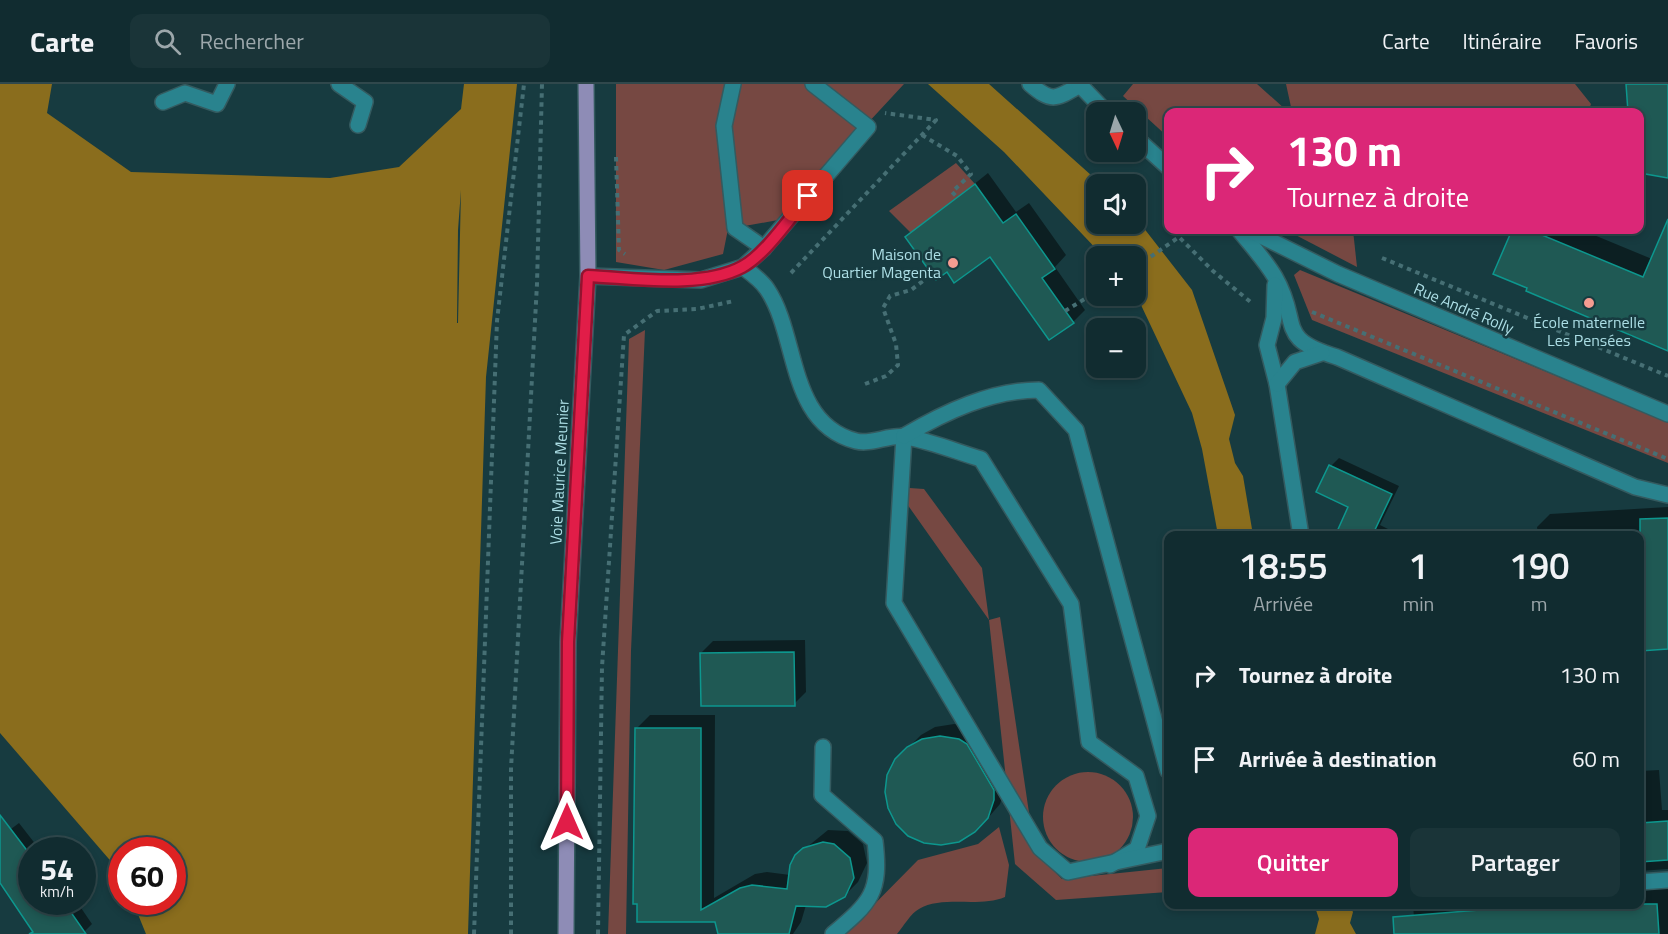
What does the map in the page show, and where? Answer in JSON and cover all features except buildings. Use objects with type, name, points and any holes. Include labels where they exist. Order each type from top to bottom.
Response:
[{"type":"main road","name":"Voie Maurice Meunier","points":[[566,934],[568,642],[588,276],[586,84]]},
{"type":"street","points":[[163,102],[185,93],[217,104],[227,84]]},
{"type":"street","points":[[339,84],[365,102],[358,125]]},
{"type":"street","points":[[733,84],[724,126],[735,228],[764,248]]},
{"type":"street","points":[[588,276],[700,280],[743,267],[764,248],[868,127],[813,84]]},
{"type":"street","points":[[1030,84],[1044,96],[1058,98],[1079,85],[1096,102]]},
{"type":"street","points":[[1146,147],[1164,162]]},
{"type":"street","points":[[1242,234],[1275,278],[1289,311],[1294,336],[1309,349],[1649,491],[1668,495]]},
{"type":"street","name":"Rue André Rolly","points":[[1257,234],[1338,274],[1668,414]]},
{"type":"street","points":[[743,267],[767,289],[782,322],[805,400],[821,420],[837,433],[857,441],[904,436],[981,459],[1071,604],[1089,742],[1136,776],[1148,816],[1137,849],[1110,865]]},
{"type":"street","points":[[1275,278],[1274,318],[1267,345],[1277,384],[1300,531]]},
{"type":"street","points":[[1277,384],[1295,362],[1322,353]]},
{"type":"street","points":[[904,436],[943,414],[1016,390],[1039,390],[1076,430],[1164,756]]},
{"type":"street","points":[[904,436],[894,603],[1040,848],[1068,872],[1110,865],[1164,851]]},
{"type":"street","points":[[1649,491],[1668,483]]},
{"type":"street","points":[[823,747],[822,795],[875,841],[879,873],[865,907],[833,934]]},
{"type":"street","points":[[1644,882],[1668,880]]},
{"type":"path","points":[[474,934],[497,321],[524,84]]},
{"type":"path","points":[[511,934],[511,769],[537,284],[542,84]]},
{"type":"path","points":[[791,273],[936,120],[880,111]]},
{"type":"path","points":[[922,135],[957,156],[971,174],[952,192],[958,198]]},
{"type":"path","points":[[616,157],[619,249],[631,258]]},
{"type":"path","points":[[1146,260],[1179,237],[1213,271],[1256,306]]},
{"type":"path","points":[[1382,258],[1668,376]]},
{"type":"path","points":[[865,384],[885,376],[898,365],[896,344],[883,308],[890,296],[911,290],[928,277]]},
{"type":"path","points":[[1065,311],[1086,298]]},
{"type":"path","points":[[598,934],[602,667],[624,335],[657,311],[697,309],[734,300]]},
{"type":"path","points":[[1305,309],[1668,459]]},
{"type":"shaded area","points":[[0,84],[52,84],[47,113],[131,172],[330,178],[399,167],[461,109],[464,84],[517,84],[486,377],[468,934],[146,934],[138,915],[186,915],[186,837],[108,837],[108,858],[96,844],[96,837],[90,837],[0,733]],"holes":[[[461,190],[458,323],[458,230]]]},
{"type":"shaded area","points":[[616,84],[904,84],[778,220],[728,229],[723,254],[664,270],[616,262]]},
{"type":"shaded area","points":[[928,84],[989,84],[1090,174],[1086,174],[1086,234],[1146,234],[1146,231],[1192,290],[1235,415],[1229,439],[1235,463],[1243,476],[1252,531],[1217,531],[1202,449],[1192,413],[1141,306],[1146,306],[1146,246],[1093,246],[1004,152]]},
{"type":"shaded area","points":[[1133,84],[1257,84],[1284,108],[1164,108],[1164,133],[1146,117],[1146,102],[1130,102],[1123,96]]},
{"type":"shaded area","points":[[1286,84],[1575,84],[1591,104],[1590,108],[1288,108],[1291,107]]},
{"type":"shaded area","points":[[956,163],[975,184],[911,233],[889,211]]},
{"type":"shaded area","points":[[1294,234],[1353,234],[1357,267]]},
{"type":"shaded area","points":[[1300,270],[1668,422],[1668,463],[1312,320],[1294,275]]},
{"type":"shaded area","points":[[645,330],[631,651],[626,934],[608,934],[629,339]]},
{"type":"shaded area","points":[[895,487],[924,489],[982,568],[989,620]]},
{"type":"shaded area","points":[[1000,617],[1035,853],[1062,879],[1164,868],[1164,892],[1056,900],[1015,864],[989,620]]},
{"type":"shaded area","points":[[1088,772],[1105,776],[1120,785],[1129,800],[1133,817],[1129,834],[1120,849],[1105,858],[1088,862],[1071,858],[1056,849],[1047,834],[1043,817],[1047,800],[1056,785],[1071,776]]},
{"type":"shaded area","points":[[999,827],[1009,865],[1005,897],[984,902],[950,902],[929,905],[913,914],[897,934],[845,934],[918,860],[978,844]]},
{"type":"shaded area","points":[[1314,909],[1351,909],[1353,912],[1350,923],[1356,934],[1315,934],[1319,919]]},
{"type":"place","name":"Maison de Quartier Magenta","points":[[953,263]]},
{"type":"place","name":"École maternelle Les Pensées","points":[[1589,303]]},
{"type":"route","points":[[567,822],[568,642],[588,276],[700,280],[743,267],[764,248],[808,196]]}]
